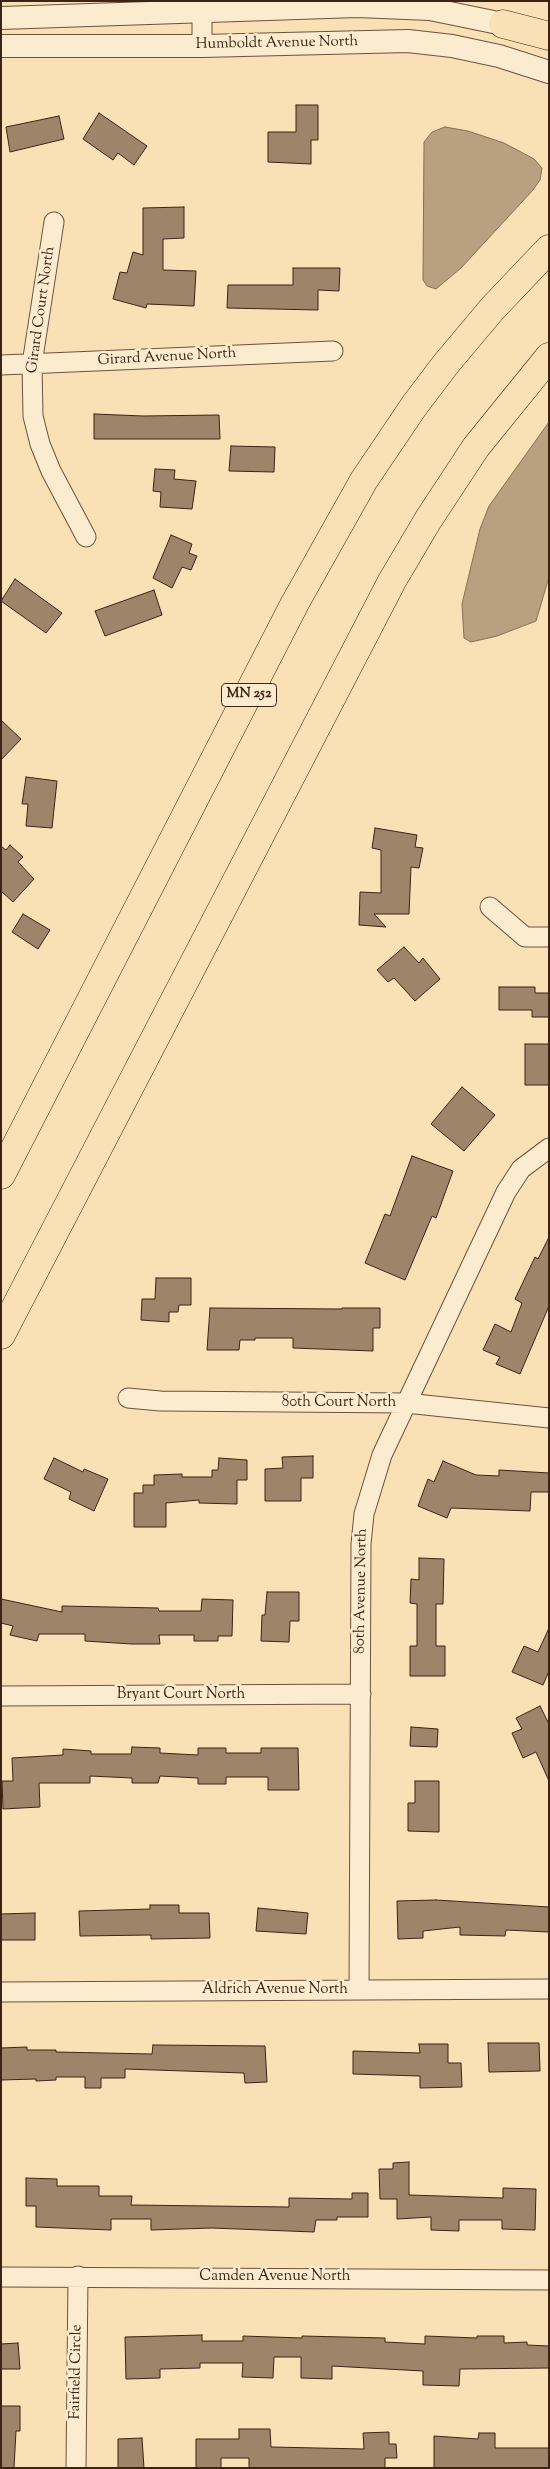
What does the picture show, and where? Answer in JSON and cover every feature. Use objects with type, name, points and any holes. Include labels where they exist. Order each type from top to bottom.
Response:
[{"type":"highway","points":[[503,24],[549,36]]},
{"type":"highway","name":"MN 252","points":[[1,1175],[295,603],[364,480],[414,406],[445,365],[492,309],[549,249]]},
{"type":"highway","points":[[1,1335],[392,581],[428,520],[476,448],[549,357]]},
{"type":"street","points":[[202,6],[202,46]]},
{"type":"street","points":[[1,18],[202,6],[430,8],[503,24],[549,43]]},
{"type":"street","name":"Humboldt Avenue North","points":[[1,46],[202,46],[408,41],[452,46],[499,56],[549,72]]},
{"type":"street","name":"Girard Court North","points":[[54,222],[32,364],[33,416],[40,444],[51,471],[86,537]]},
{"type":"street","name":"Girard Avenue North","points":[[1,364],[334,351]]},
{"type":"street","points":[[490,907],[525,937],[549,937]]},
{"type":"street","name":"80th Avenue North","points":[[359,1990],[360,1544],[364,1514],[382,1455],[506,1192],[521,1169],[549,1148]]},
{"type":"street","name":"80th Court North","points":[[128,1398],[160,1401],[406,1403],[549,1418]]},
{"type":"street","name":"Bryant Court North","points":[[1,1696],[360,1694]]},
{"type":"street","name":"Aldrich Avenue North","points":[[1,1992],[549,1989]]},
{"type":"street","name":"Fairfield Circle","points":[[76,2468],[78,2276]]},
{"type":"street","name":"Camden Avenue North","points":[[1,2277],[549,2280]]},
{"type":"shaded area","points":[[445,127],[468,131],[504,143],[534,159],[542,168],[540,180],[533,190],[461,268],[436,289],[427,286],[423,280],[424,142],[432,132]]},
{"type":"shaded area","points":[[549,422],[549,577],[536,621],[497,636],[471,642],[464,638],[462,604],[480,529],[489,506]]},
{"type":"building","points":[[296,105],[318,105],[318,140],[311,140],[311,164],[268,162],[268,132],[296,132]]},
{"type":"building","points":[[99,113],[147,146],[134,165],[118,153],[113,160],[83,139]]},
{"type":"building","points":[[59,116],[64,139],[10,152],[6,127]]},
{"type":"building","points":[[184,207],[184,238],[163,239],[163,270],[196,271],[194,306],[147,304],[146,308],[113,299],[120,272],[127,273],[133,252],[143,255],[143,208]]},
{"type":"building","points":[[293,268],[340,268],[339,291],[318,290],[318,310],[227,308],[228,285],[293,285]]},
{"type":"building","points":[[94,414],[143,416],[219,415],[220,439],[94,439]]},
{"type":"building","points":[[231,446],[275,447],[274,472],[229,471]]},
{"type":"building","points":[[155,469],[175,470],[174,479],[196,481],[192,509],[160,507],[161,492],[153,491]]},
{"type":"building","points":[[171,535],[192,544],[189,553],[197,556],[191,570],[182,567],[172,588],[153,578]]},
{"type":"building","points":[[15,579],[62,613],[46,633],[1,601]]},
{"type":"building","points":[[154,590],[162,615],[105,636],[95,611]]},
{"type":"building","points":[[1,720],[21,739],[1,760]]},
{"type":"building","points":[[26,777],[57,781],[52,828],[26,826],[28,804],[22,804]]},
{"type":"building","points":[[375,828],[417,835],[415,847],[423,848],[419,868],[411,867],[409,914],[374,914],[386,927],[359,925],[360,892],[381,893],[381,850],[372,848]]},
{"type":"building","points":[[10,845],[23,857],[18,862],[34,879],[13,902],[1,891],[1,846],[6,850]]},
{"type":"building","points":[[23,914],[50,930],[38,949],[12,932]]},
{"type":"building","points":[[404,947],[419,963],[423,958],[440,979],[415,1001],[394,978],[388,982],[377,970]]},
{"type":"building","points":[[499,987],[535,987],[535,993],[549,993],[549,1017],[532,1017],[532,1010],[499,1010]]},
{"type":"building","points":[[525,1044],[549,1044],[549,1085],[525,1085]]},
{"type":"building","points":[[462,1087],[495,1115],[464,1151],[431,1124]]},
{"type":"building","points":[[412,1156],[453,1171],[436,1218],[432,1216],[405,1280],[365,1263],[385,1214],[390,1216]]},
{"type":"building","points":[[549,1237],[549,1306],[520,1374],[496,1364],[500,1357],[483,1350],[495,1324],[511,1332],[522,1303],[515,1299],[535,1257],[538,1259]]},
{"type":"building","points":[[156,1278],[191,1278],[191,1305],[179,1305],[178,1312],[169,1312],[169,1322],[141,1320],[142,1299],[155,1299]]},
{"type":"building","points":[[210,1308],[380,1308],[380,1328],[373,1328],[373,1351],[293,1348],[293,1338],[240,1340],[239,1350],[207,1350]]},
{"type":"building","points":[[313,1456],[313,1478],[301,1478],[301,1501],[265,1501],[265,1469],[283,1468],[282,1457]]},
{"type":"building","points":[[54,1458],[83,1472],[84,1469],[108,1479],[94,1511],[69,1499],[71,1492],[44,1479]]},
{"type":"building","points":[[219,1458],[247,1460],[247,1480],[237,1480],[237,1504],[199,1503],[199,1500],[166,1503],[166,1527],[134,1527],[134,1493],[143,1493],[143,1485],[154,1485],[154,1475],[182,1474],[182,1477],[212,1477],[212,1470],[218,1470]]},
{"type":"building","points":[[443,1461],[476,1475],[499,1476],[499,1470],[549,1473],[549,1492],[531,1492],[530,1511],[451,1508],[447,1518],[418,1506],[428,1479],[434,1482]]},
{"type":"building","points":[[419,1558],[444,1559],[443,1604],[436,1604],[436,1646],[445,1646],[445,1676],[410,1676],[410,1646],[417,1646],[417,1604],[410,1603],[411,1579],[419,1580]]},
{"type":"building","points":[[267,1592],[299,1592],[299,1621],[290,1621],[289,1642],[261,1641],[262,1615],[265,1615]]},
{"type":"building","points":[[1,1599],[62,1612],[62,1606],[158,1608],[159,1611],[201,1611],[202,1599],[233,1600],[232,1636],[218,1636],[218,1641],[194,1641],[194,1635],[159,1635],[160,1644],[132,1644],[85,1641],[85,1634],[39,1634],[37,1641],[10,1635],[13,1626],[1,1623]]},
{"type":"building","points":[[549,1628],[549,1671],[543,1685],[512,1672],[524,1646],[538,1652]]},
{"type":"building","points":[[540,1706],[549,1724],[549,1781],[536,1752],[523,1758],[512,1733],[522,1729],[516,1718]]},
{"type":"building","points":[[411,1727],[438,1729],[437,1747],[410,1746]]},
{"type":"building","points":[[132,1747],[160,1748],[160,1753],[198,1755],[198,1748],[226,1748],[226,1753],[261,1753],[261,1748],[298,1748],[299,1790],[268,1790],[268,1777],[226,1777],[226,1784],[198,1784],[198,1778],[160,1776],[158,1783],[132,1783],[132,1778],[90,1776],[90,1783],[39,1783],[40,1807],[3,1809],[2,1781],[13,1781],[12,1758],[63,1755],[63,1749],[91,1751],[91,1754],[131,1754]]},
{"type":"building","points":[[415,1781],[439,1781],[439,1832],[408,1831],[408,1803],[415,1803]]},
{"type":"building","points":[[436,1900],[549,1907],[549,1932],[506,1930],[505,1936],[460,1935],[460,1927],[423,1931],[423,1938],[398,1939],[397,1901]]},
{"type":"building","points":[[150,1905],[179,1905],[179,1913],[209,1913],[210,1938],[151,1939],[151,1935],[80,1936],[79,1911],[150,1909]]},
{"type":"building","points":[[258,1908],[308,1913],[306,1934],[256,1931]]},
{"type":"building","points":[[35,1913],[35,1940],[1,1940],[1,1914]]},
{"type":"building","points":[[488,2043],[539,2043],[540,2071],[489,2072]]},
{"type":"building","points":[[419,2044],[448,2044],[448,2063],[461,2063],[462,2087],[420,2088],[420,2076],[353,2074],[353,2051],[420,2053]]},
{"type":"building","points":[[153,2045],[265,2046],[267,2082],[245,2083],[244,2073],[125,2069],[125,2078],[101,2078],[101,2088],[85,2088],[85,2077],[56,2077],[56,2080],[36,2081],[36,2079],[1,2080],[1,2048],[27,2047],[27,2050],[56,2050],[56,2052],[152,2054]]},
{"type":"building","points":[[409,2162],[409,2195],[503,2198],[503,2188],[536,2189],[535,2230],[502,2229],[502,2220],[459,2220],[459,2231],[431,2230],[431,2217],[397,2219],[397,2199],[380,2199],[379,2169],[393,2169],[393,2163]]},
{"type":"building","points":[[26,2178],[57,2179],[57,2186],[99,2186],[99,2196],[132,2196],[131,2205],[289,2207],[289,2198],[352,2199],[352,2193],[368,2193],[368,2217],[337,2217],[337,2220],[316,2220],[314,2232],[212,2228],[151,2230],[151,2219],[111,2219],[111,2230],[36,2227],[36,2206],[26,2206]]},
{"type":"building","points":[[202,2335],[202,2341],[243,2341],[243,2336],[302,2338],[302,2336],[385,2338],[385,2342],[425,2344],[425,2336],[477,2338],[477,2336],[504,2336],[504,2343],[527,2342],[527,2345],[549,2346],[549,2368],[460,2369],[459,2386],[423,2385],[423,2371],[332,2366],[332,2379],[301,2378],[301,2357],[274,2357],[273,2378],[242,2377],[243,2363],[200,2363],[200,2368],[160,2369],[160,2378],[126,2379],[125,2337]]},
{"type":"building","points":[[18,2343],[20,2369],[1,2369],[1,2344]]},
{"type":"building","points":[[1,2406],[20,2406],[20,2431],[16,2431],[14,2468],[1,2468]]},
{"type":"building","points":[[239,2429],[270,2429],[271,2447],[364,2449],[363,2433],[389,2432],[389,2444],[396,2444],[397,2458],[385,2458],[385,2468],[249,2468],[249,2458],[221,2458],[221,2468],[196,2468],[196,2439],[239,2439]]},
{"type":"building","points":[[479,2433],[495,2433],[495,2448],[549,2448],[549,2468],[434,2468],[434,2436],[478,2439]]},
{"type":"building","points":[[142,2438],[144,2468],[118,2468],[118,2439]]}]
